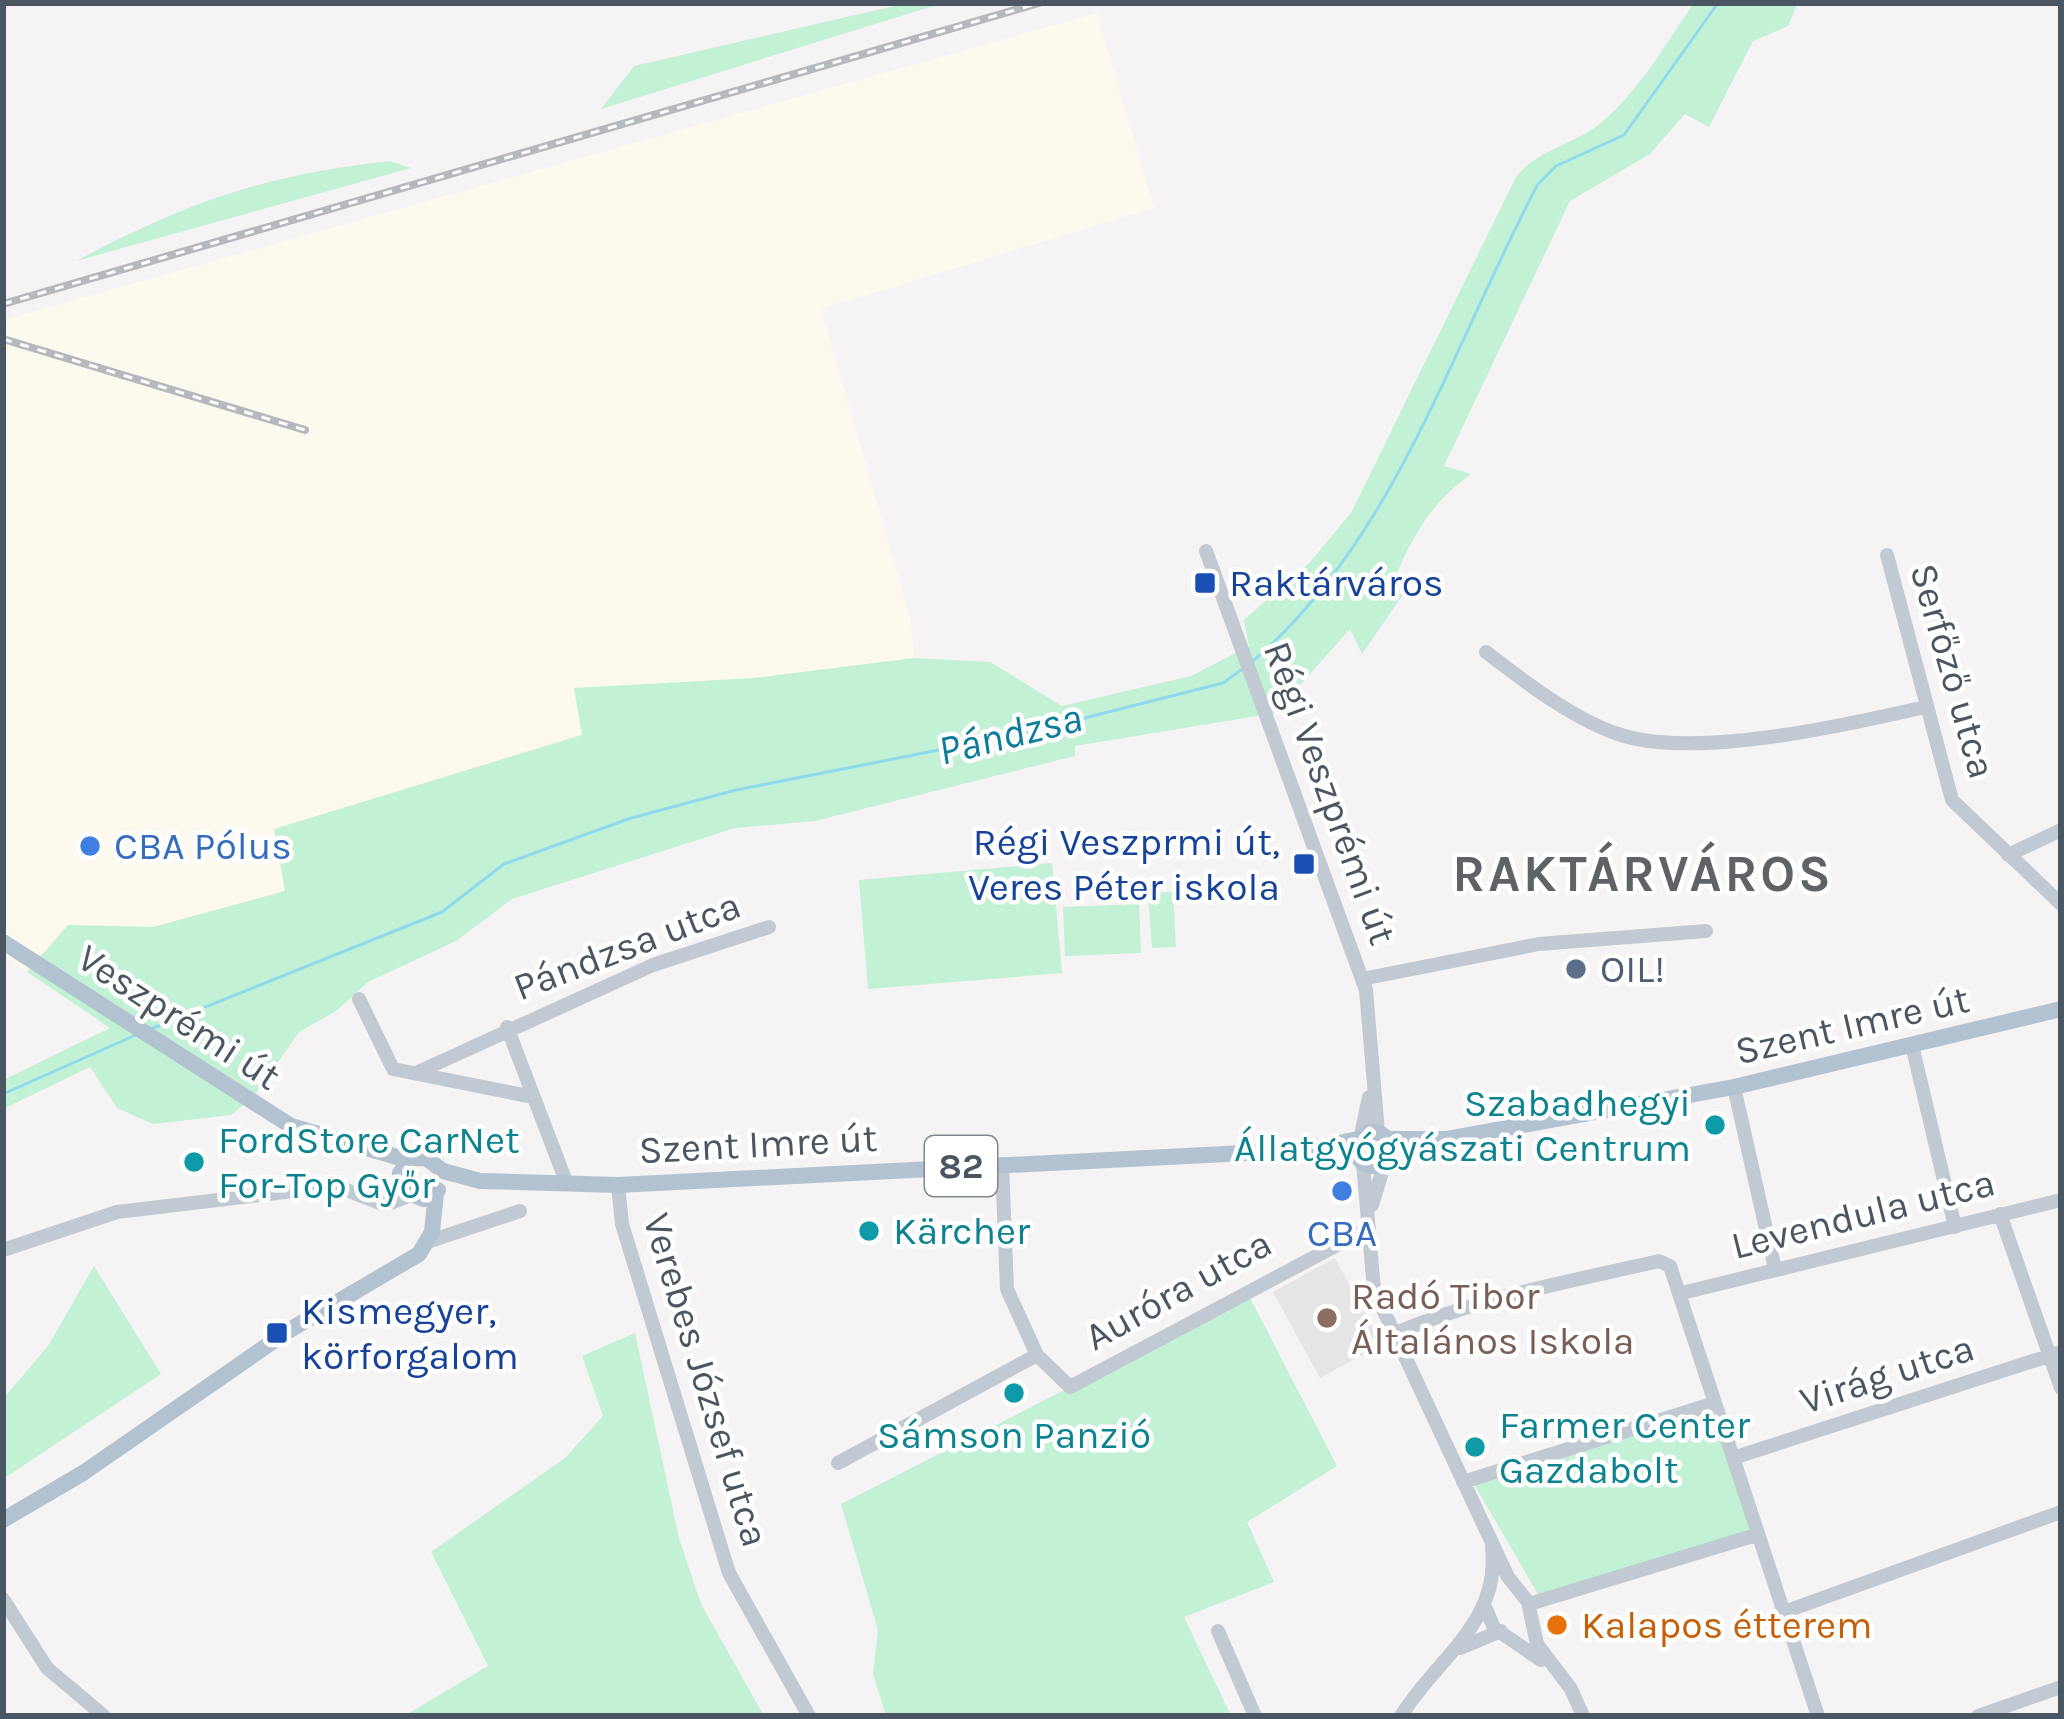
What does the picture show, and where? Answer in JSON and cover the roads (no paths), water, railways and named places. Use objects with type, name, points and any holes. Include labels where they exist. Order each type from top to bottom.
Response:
[{"type":"main road","name":"Veszprémi út","points":[[3,942],[258,1109],[385,1162],[406,1190]]},
{"type":"main road","name":"Szent Imre út","points":[[437,1166],[460,1178],[504,1183],[618,1185],[1446,1139],[1735,1087],[2061,1010]]},
{"type":"main road","name":"Veszprémi út","points":[[323,1138],[411,1160]]},
{"type":"main road","points":[[1361,1161],[1376,1144]]},
{"type":"main road","name":"82","points":[[1361,1161],[1378,1165],[1376,1144]]},
{"type":"main road","name":"Szent Imre út","points":[[1304,1150],[1361,1161]]},
{"type":"main road","name":"82","points":[[411,1160],[426,1158],[437,1166]]},
{"type":"main road","points":[[411,1160],[406,1190],[425,1214],[428,1242]]},
{"type":"main road","points":[[3,1520],[35,1504],[288,1331],[410,1261],[428,1242],[437,1166]]},
{"type":"main road","name":"Szent Imre út","points":[[437,1191],[504,1183]]},
{"type":"main road","name":"82","points":[[406,1190],[437,1191]]},
{"type":"street","name":"Régi Veszprémi út","points":[[1206,550],[1362,979],[1374,1062],[1376,1144],[1369,1228]]},
{"type":"street","name":"Serfőző utca","points":[[1887,555],[1952,800],[2061,904]]},
{"type":"street","points":[[1486,652],[1600,725],[1655,743],[1816,732],[1925,707]]},
{"type":"street","points":[[2008,855],[2061,830]]},
{"type":"street","name":"Pándzsa utca","points":[[418,1072],[507,1027],[652,965],[769,928]]},
{"type":"street","points":[[1362,979],[1539,944],[1706,931]]},
{"type":"street","points":[[359,999],[393,1069],[533,1097]]},
{"type":"street","name":"Pándzsa utca","points":[[507,1027],[567,1184]]},
{"type":"street","points":[[1912,1045],[1955,1227]]},
{"type":"street","points":[[1735,1087],[1774,1269]]},
{"type":"street","points":[[1361,1161],[1374,1290],[1391,1335],[1508,1577],[1527,1603],[1537,1644],[1567,1684],[1583,1716]]},
{"type":"street","points":[[1001,1164],[1007,1289],[1036,1354]]},
{"type":"street","name":"Verebes József utca","points":[[618,1185],[622,1224],[729,1573],[809,1716]]},
{"type":"street","points":[[3,1250],[117,1212],[335,1186],[382,1195],[406,1190]]},
{"type":"street","name":"Levendula utca","points":[[1682,1293],[2061,1200]]},
{"type":"street","points":[[428,1242],[520,1211]]},
{"type":"street","points":[[2000,1214],[2056,1354],[2061,1388]]},
{"type":"street","name":"Auróra utca","points":[[838,1463],[1036,1354],[1070,1387],[1369,1228]]},
{"type":"street","points":[[1391,1335],[1455,1308],[1659,1261],[1674,1270],[1818,1716]]},
{"type":"street","name":"Virág utca","points":[[1733,1458],[2056,1354]]},
{"type":"street","points":[[1463,1482],[1715,1402]]},
{"type":"street","points":[[1784,1612],[2061,1512]]},
{"type":"street","points":[[1488,1532],[1494,1567],[1490,1623],[1567,1684]]},
{"type":"street","points":[[1401,1716],[1440,1660],[1502,1589],[1527,1603],[1756,1534]]},
{"type":"street","points":[[3,1599],[47,1668],[104,1716]]},
{"type":"street","points":[[1440,1660],[1503,1632],[1521,1629],[1527,1603]]},
{"type":"street","points":[[1218,1631],[1255,1716]]},
{"type":"street","points":[[1978,1716],[2061,1687]]},
{"type":"waterway","name":"Pándzsa","points":[[1253,661],[1303,612],[1383,499],[1538,184],[1556,166],[1624,135],[1718,3]]},
{"type":"waterway","name":"Pándzsa","points":[[153,1028],[442,912],[504,864],[631,818],[736,790],[1025,733],[1223,683],[1245,667]]},
{"type":"waterway","name":"Pándzsa","points":[[3,1094],[138,1034]]},
{"type":"railway","points":[[3,304],[1039,3]]},
{"type":"railway","points":[[3,339],[305,430]]},
{"type":"place","name":"Raktárváros","points":[[1205,583]]},
{"type":"place","name":"CBA Pólus","points":[[90,846]]},
{"type":"place","name":"Régi Veszprmi út, Veres Péter iskola","points":[[1304,864]]},
{"type":"place","name":"OIL!","points":[[1576,969]]},
{"type":"place","name":"Szabadhegyi Állatgyógyászati Centrum","points":[[1715,1125]]},
{"type":"place","name":"FordStore CarNet For-Top Győr","points":[[194,1162]]},
{"type":"place","name":"CBA","points":[[1342,1191]]},
{"type":"place","name":"Kärcher","points":[[869,1231]]},
{"type":"place","name":"Radó Tibor Általános Iskola","points":[[1327,1318]]},
{"type":"place","name":"Kismegyer, körforgalom","points":[[277,1333]]},
{"type":"place","name":"Sámson Panzió","points":[[1014,1393]]},
{"type":"place","name":"Farmer Center Gazdabolt","points":[[1475,1447]]},
{"type":"place","name":"Kalapos étterem","points":[[1557,1625]]},
{"type":"district","name":"RAKTÁRVÁROS","points":[[1643,874]]}]
